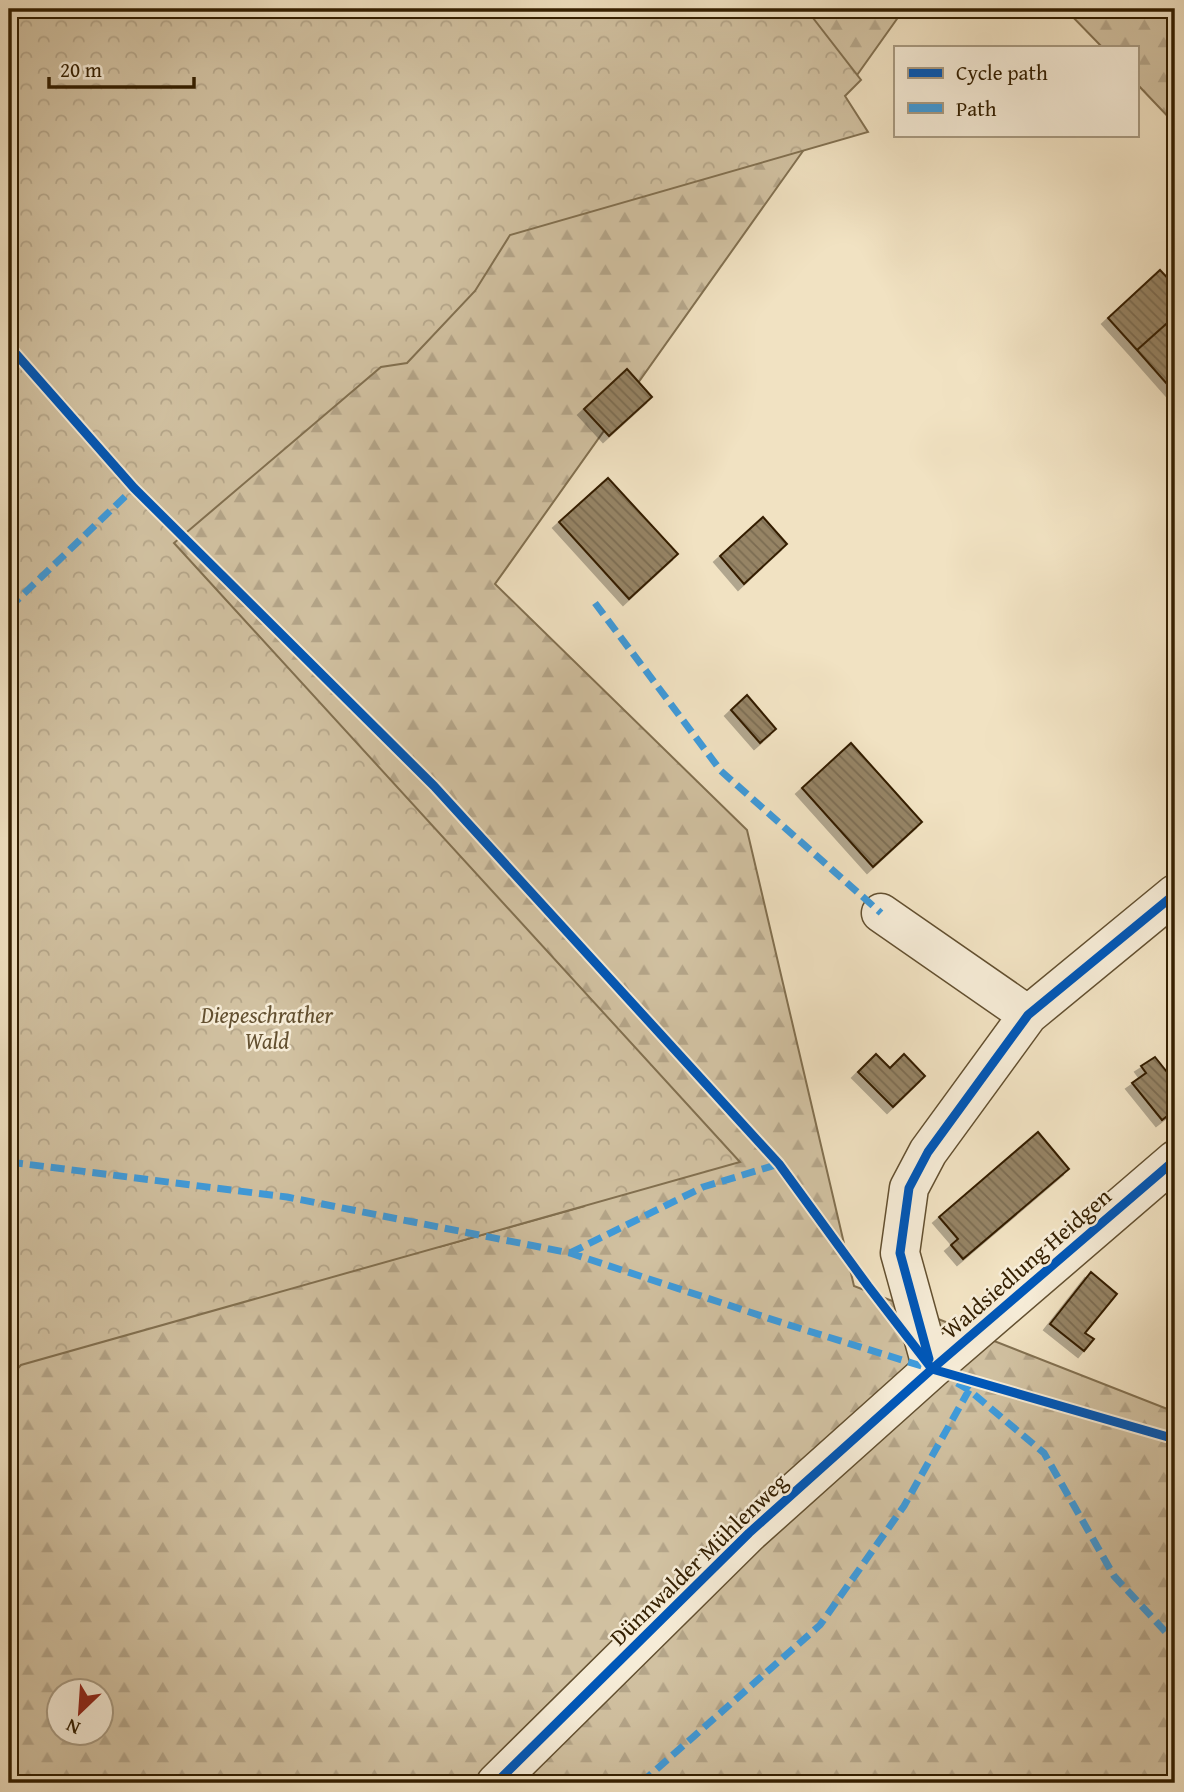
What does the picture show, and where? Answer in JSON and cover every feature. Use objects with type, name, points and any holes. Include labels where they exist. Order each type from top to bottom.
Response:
[{"type":"street","name":"Waldsiedlung Heidgen","points":[[1175,894],[1028,1015],[928,1152],[909,1188],[900,1253],[932,1369],[1175,1160]]},
{"type":"street","points":[[881,913],[1028,1015]]},
{"type":"street","name":"Dünnwalder Mühlenweg","points":[[496,1783],[749,1533],[932,1369]]},
{"type":"green space","points":[[9,9],[904,9],[495,584],[747,830],[854,1286],[1175,1412],[1175,1783],[9,1783],[9,1192],[439,1247],[585,1206],[9,1130]]},
{"type":"green space","name":"Diepeschrather Wald","points":[[9,9],[806,9],[861,80],[845,96],[868,132],[510,235],[475,291],[407,363],[381,367],[174,543],[740,1162],[21,1365],[9,1378]]},
{"type":"green space","points":[[1065,9],[1175,9],[1175,124],[1138,85],[1138,46],[1101,46]]},
{"type":"building","points":[[1160,270],[1175,286],[1175,316],[1137,350],[1108,318]]},
{"type":"building","points":[[1175,316],[1175,393],[1137,350]]},
{"type":"building","points":[[627,369],[652,397],[609,436],[584,409]]},
{"type":"building","points":[[608,478],[678,554],[629,599],[559,522]]},
{"type":"building","points":[[763,517],[787,544],[744,584],[720,556]]},
{"type":"building","points":[[747,695],[776,729],[760,743],[731,710]]},
{"type":"building","points":[[851,743],[922,822],[873,867],[802,788]]},
{"type":"building","points":[[876,1054],[890,1068],[904,1054],[925,1076],[893,1107],[858,1072]]},
{"type":"building","points":[[1155,1057],[1175,1082],[1175,1110],[1162,1120],[1132,1083],[1146,1073],[1141,1066]]},
{"type":"building","points":[[1038,1132],[1069,1169],[963,1259],[951,1245],[958,1239],[939,1217]]},
{"type":"building","points":[[1091,1272],[1117,1294],[1085,1333],[1094,1339],[1084,1351],[1050,1324]]},
{"type":"marked path","points":[[9,608],[134,488]]},
{"type":"marked path","points":[[595,603],[721,771],[881,913]]},
{"type":"marked path","points":[[9,1162],[287,1197],[570,1253],[928,1368]]},
{"type":"marked path","points":[[570,1253],[703,1187],[779,1164]]},
{"type":"marked path","points":[[957,1383],[1044,1453],[1114,1576],[1175,1642]]},
{"type":"marked path","points":[[641,1783],[820,1625],[904,1506],[969,1390]]},
{"type":"cycle path","points":[[9,346],[134,488],[434,786],[779,1164],[932,1369]]},
{"type":"cycle path","points":[[929,1359],[900,1253],[909,1188],[928,1152],[1028,1015],[1175,894]]},
{"type":"cycle path","points":[[496,1783],[749,1533],[932,1369],[1175,1160]]},
{"type":"cycle path","points":[[932,1369],[1175,1439]]}]
